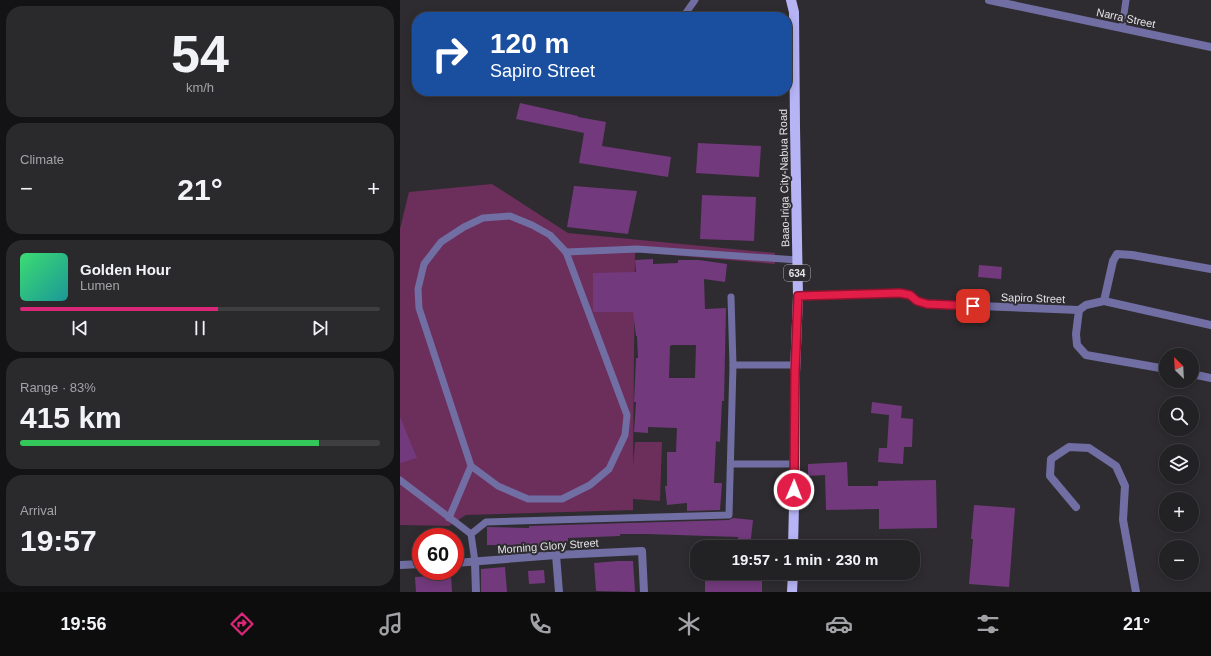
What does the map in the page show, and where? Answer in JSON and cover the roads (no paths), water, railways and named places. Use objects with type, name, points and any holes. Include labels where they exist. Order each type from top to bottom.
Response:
[{"type":"main road","name":"Baao-Iriga City-Nabua Road","points":[[791,0],[794,12],[798,296],[795,365],[793,540]]},
{"type":"main road","points":[[792,592],[793,580]]},
{"type":"street","name":"Narra Street","points":[[989,0],[1211,47]]},
{"type":"street","points":[[1104,301],[1113,261],[1117,254],[1132,254],[1211,269]]},
{"type":"street","name":"Sapiro Street","points":[[798,296],[900,293],[910,295],[917,301],[927,304],[1079,310]]},
{"type":"street","points":[[1159,368],[1086,355],[1076,345],[1079,310],[1086,305],[1104,301],[1211,324]]},
{"type":"street","points":[[1199,375],[1211,378]]},
{"type":"street","points":[[1076,507],[1050,476],[1051,459],[1069,447],[1089,448],[1116,466],[1125,486],[1123,520],[1136,592]]},
{"type":"street","name":"Morning Glory Street","points":[[464,563],[556,555],[642,551],[644,592]]},
{"type":"street","points":[[556,555],[559,592]]},
{"type":"street","points":[[475,562],[476,592]]},
{"type":"street","points":[[400,565],[412,564]]},
{"type":"lane","points":[[687,12],[695,0]]},
{"type":"lane","points":[[1122,28],[1126,0]]},
{"type":"lane","points":[[510,216],[532,224],[550,236],[566,252],[626,415],[625,435],[609,469],[590,485],[562,499],[528,499],[498,486],[471,466],[419,308],[418,289],[424,264],[441,242],[464,227],[483,218],[510,216]]},
{"type":"lane","points":[[566,252],[637,249],[797,260]]},
{"type":"lane","points":[[471,534],[486,522],[729,515],[733,365],[732,297]]},
{"type":"lane","points":[[733,365],[795,365]]},
{"type":"lane","points":[[731,464],[795,464]]},
{"type":"lane","points":[[449,518],[471,466]]},
{"type":"lane","points":[[400,480],[471,534],[475,562]]}]
